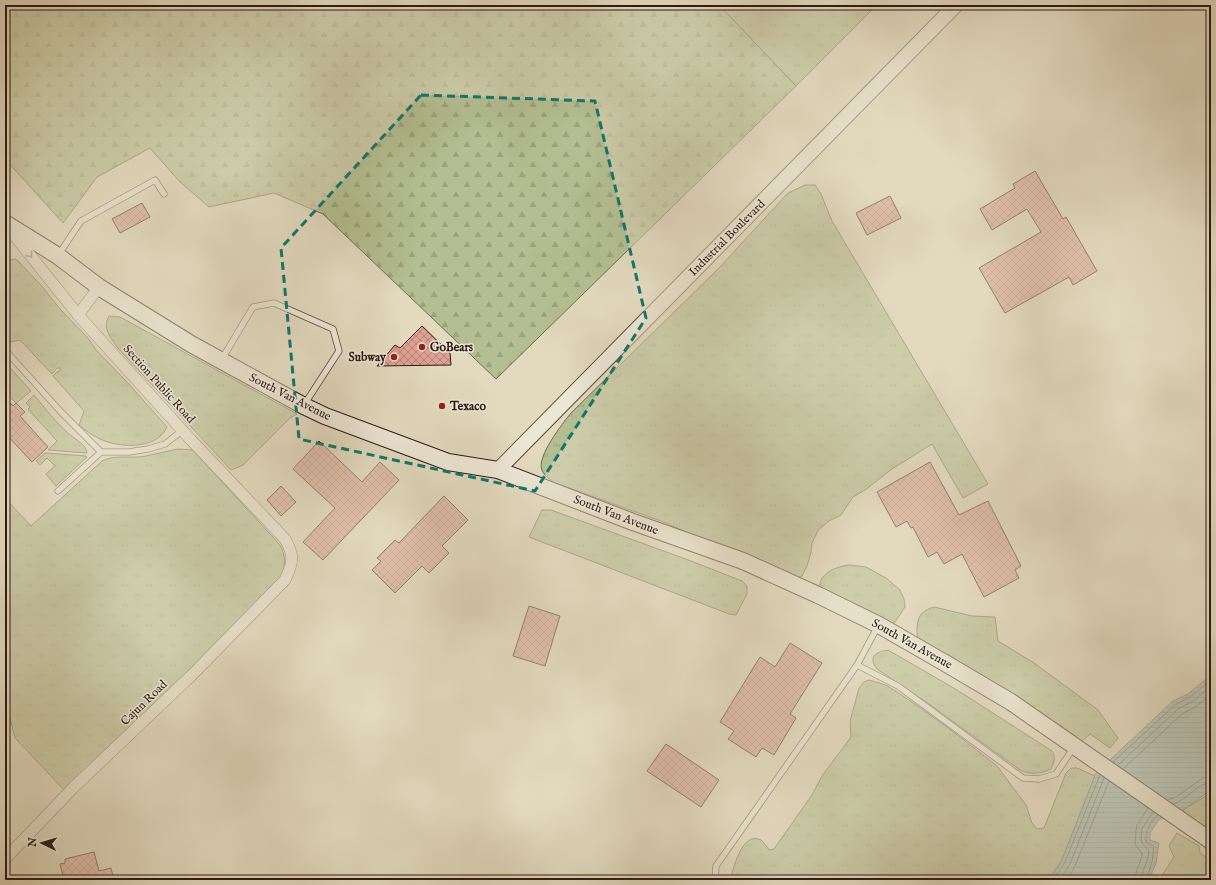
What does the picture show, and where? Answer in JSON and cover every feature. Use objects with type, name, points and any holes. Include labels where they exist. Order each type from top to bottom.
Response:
[{"type":"main road","name":"South Van Avenue","points":[[5,224],[58,256],[99,287],[190,344],[325,416],[448,462],[498,470],[633,522],[743,561],[879,625],[1011,702],[1208,839]]},
{"type":"street","name":"Industrial Boulevard","points":[[498,470],[956,5]]},
{"type":"street","name":"Section Public Road","points":[[5,224],[78,316],[285,539],[292,551],[292,560]]},
{"type":"street","points":[[78,316],[99,287]]},
{"type":"street","name":"Cajun Road","points":[[5,859],[73,788],[191,676],[284,580],[289,571],[292,560]]},
{"type":"lane","points":[[58,256],[81,220],[155,180],[164,194]]},
{"type":"lane","points":[[221,361],[253,307],[274,303],[332,329],[339,351],[304,406]]},
{"type":"lane","points":[[5,350],[61,412],[101,452]]},
{"type":"lane","points":[[58,490],[101,452],[129,452],[148,449],[165,444],[183,430]]},
{"type":"lane","points":[[715,880],[716,866],[857,665],[879,625]]},
{"type":"lane","points":[[857,665],[898,686],[1023,778],[1039,779],[1056,774],[1074,746]]},
{"type":"highlighted area","points":[[421,95],[595,101],[646,318],[535,491],[299,439],[281,248]]},
{"type":"green space","points":[[5,5],[719,5],[796,86],[496,379],[323,214],[274,193],[209,207],[180,182],[150,148],[97,177],[63,223],[5,159]]},
{"type":"green space","points":[[719,5],[877,5],[796,86]]},
{"type":"green space","points":[[805,185],[815,185],[821,194],[832,221],[988,484],[963,498],[932,444],[892,469],[865,490],[853,497],[841,515],[829,521],[818,530],[812,543],[807,566],[802,576],[797,578],[661,521],[555,483],[548,478],[542,470],[541,464],[551,440],[571,413],[719,268],[788,193]]},
{"type":"green space","points":[[16,259],[87,337],[97,351],[167,427],[155,440],[137,445],[117,444],[100,439],[86,431],[79,425],[84,411],[53,376],[60,371],[60,368],[57,368],[52,374],[20,340],[5,342],[5,261]]},
{"type":"green space","points":[[109,316],[120,317],[297,414],[290,418],[243,465],[231,470],[117,347],[108,332],[106,324]]},
{"type":"green space","points":[[5,362],[31,391],[16,403],[5,391]]},
{"type":"green space","points":[[34,395],[62,428],[84,446],[87,453],[48,450],[57,441],[28,409],[30,407],[26,403]]},
{"type":"green space","points":[[178,449],[193,450],[280,545],[284,554],[283,572],[279,581],[66,792],[15,738],[8,710],[5,706],[5,498],[31,526],[102,461],[118,457],[141,457]]},
{"type":"green space","points":[[45,453],[87,457],[56,486],[46,474],[55,466],[47,458],[40,465],[36,461]]},
{"type":"green space","points":[[542,510],[551,510],[742,581],[747,586],[747,594],[736,615],[729,614],[529,537]]},
{"type":"green space","points":[[849,565],[866,567],[886,578],[900,590],[904,599],[905,607],[895,622],[891,625],[820,589],[820,584],[825,575],[834,569]]},
{"type":"green space","points":[[934,607],[972,616],[995,617],[998,641],[1034,663],[1098,710],[1118,738],[1110,748],[1090,734],[1081,742],[918,639],[917,628],[920,616],[928,609]]},
{"type":"green space","points":[[888,650],[957,690],[1052,751],[1054,760],[1051,769],[1035,773],[1028,773],[1020,770],[929,704],[877,669],[873,661],[874,656],[880,652]]},
{"type":"green space","points":[[869,680],[886,685],[912,702],[997,766],[1026,805],[1032,823],[1037,829],[1044,828],[1066,773],[1071,768],[1077,768],[1095,776],[1062,860],[1048,880],[730,880],[737,859],[744,845],[754,839],[761,840],[769,850],[774,849],[812,795],[822,776],[851,737],[850,722],[859,688],[864,682]]},
{"type":"green space","points":[[1211,793],[1211,833],[1184,814],[1183,810]]},
{"type":"green space","points":[[1177,833],[1199,846],[1200,853],[1211,861],[1211,880],[1159,880],[1174,857],[1169,846]]},
{"type":"water","points":[[1211,675],[1211,790],[1183,810],[1159,819],[1150,833],[1150,840],[1159,843],[1156,863],[1149,880],[1050,880],[1062,860],[1096,773],[1173,701],[1188,694]]},
{"type":"building","points":[[1035,171],[1063,219],[1066,217],[1097,271],[1073,285],[1069,277],[1005,313],[979,268],[1041,232],[1027,209],[992,230],[980,209],[1015,188],[1013,184]]},
{"type":"building","points":[[890,196],[901,218],[867,235],[856,213]]},
{"type":"building","points":[[142,203],[150,217],[120,233],[112,219]]},
{"type":"building","name":"GoBears","points":[[422,326],[450,353],[451,365],[377,366],[395,345],[400,348]]},
{"type":"building","points":[[5,397],[13,406],[16,403],[25,412],[20,416],[48,447],[32,462],[5,433]]},
{"type":"building","points":[[319,441],[362,482],[380,462],[399,480],[323,560],[303,542],[335,508],[293,469]]},
{"type":"building","points":[[930,462],[959,515],[988,501],[1021,566],[1015,570],[1019,578],[984,597],[962,554],[944,564],[937,552],[928,557],[913,527],[911,528],[907,521],[896,527],[877,492]]},
{"type":"building","points":[[281,486],[296,502],[281,516],[267,500]]},
{"type":"building","points":[[444,496],[468,520],[442,546],[449,553],[429,573],[422,566],[395,593],[372,570],[381,561],[377,558],[395,540],[399,543]]},
{"type":"building","points":[[529,606],[560,616],[545,666],[513,656]]},
{"type":"building","points":[[790,643],[822,663],[790,714],[796,718],[774,755],[762,748],[756,757],[728,739],[734,731],[720,722],[760,657],[775,667]]},
{"type":"building","points":[[666,744],[719,780],[701,807],[647,771]]},
{"type":"building","points":[[94,852],[99,871],[111,868],[114,880],[64,880],[60,864],[65,863],[65,859]]},
{"type":"place","name":"GoBears","points":[[422,347]]},
{"type":"place","name":"Subway","points":[[394,357]]},
{"type":"place","name":"Texaco","points":[[442,406]]}]
